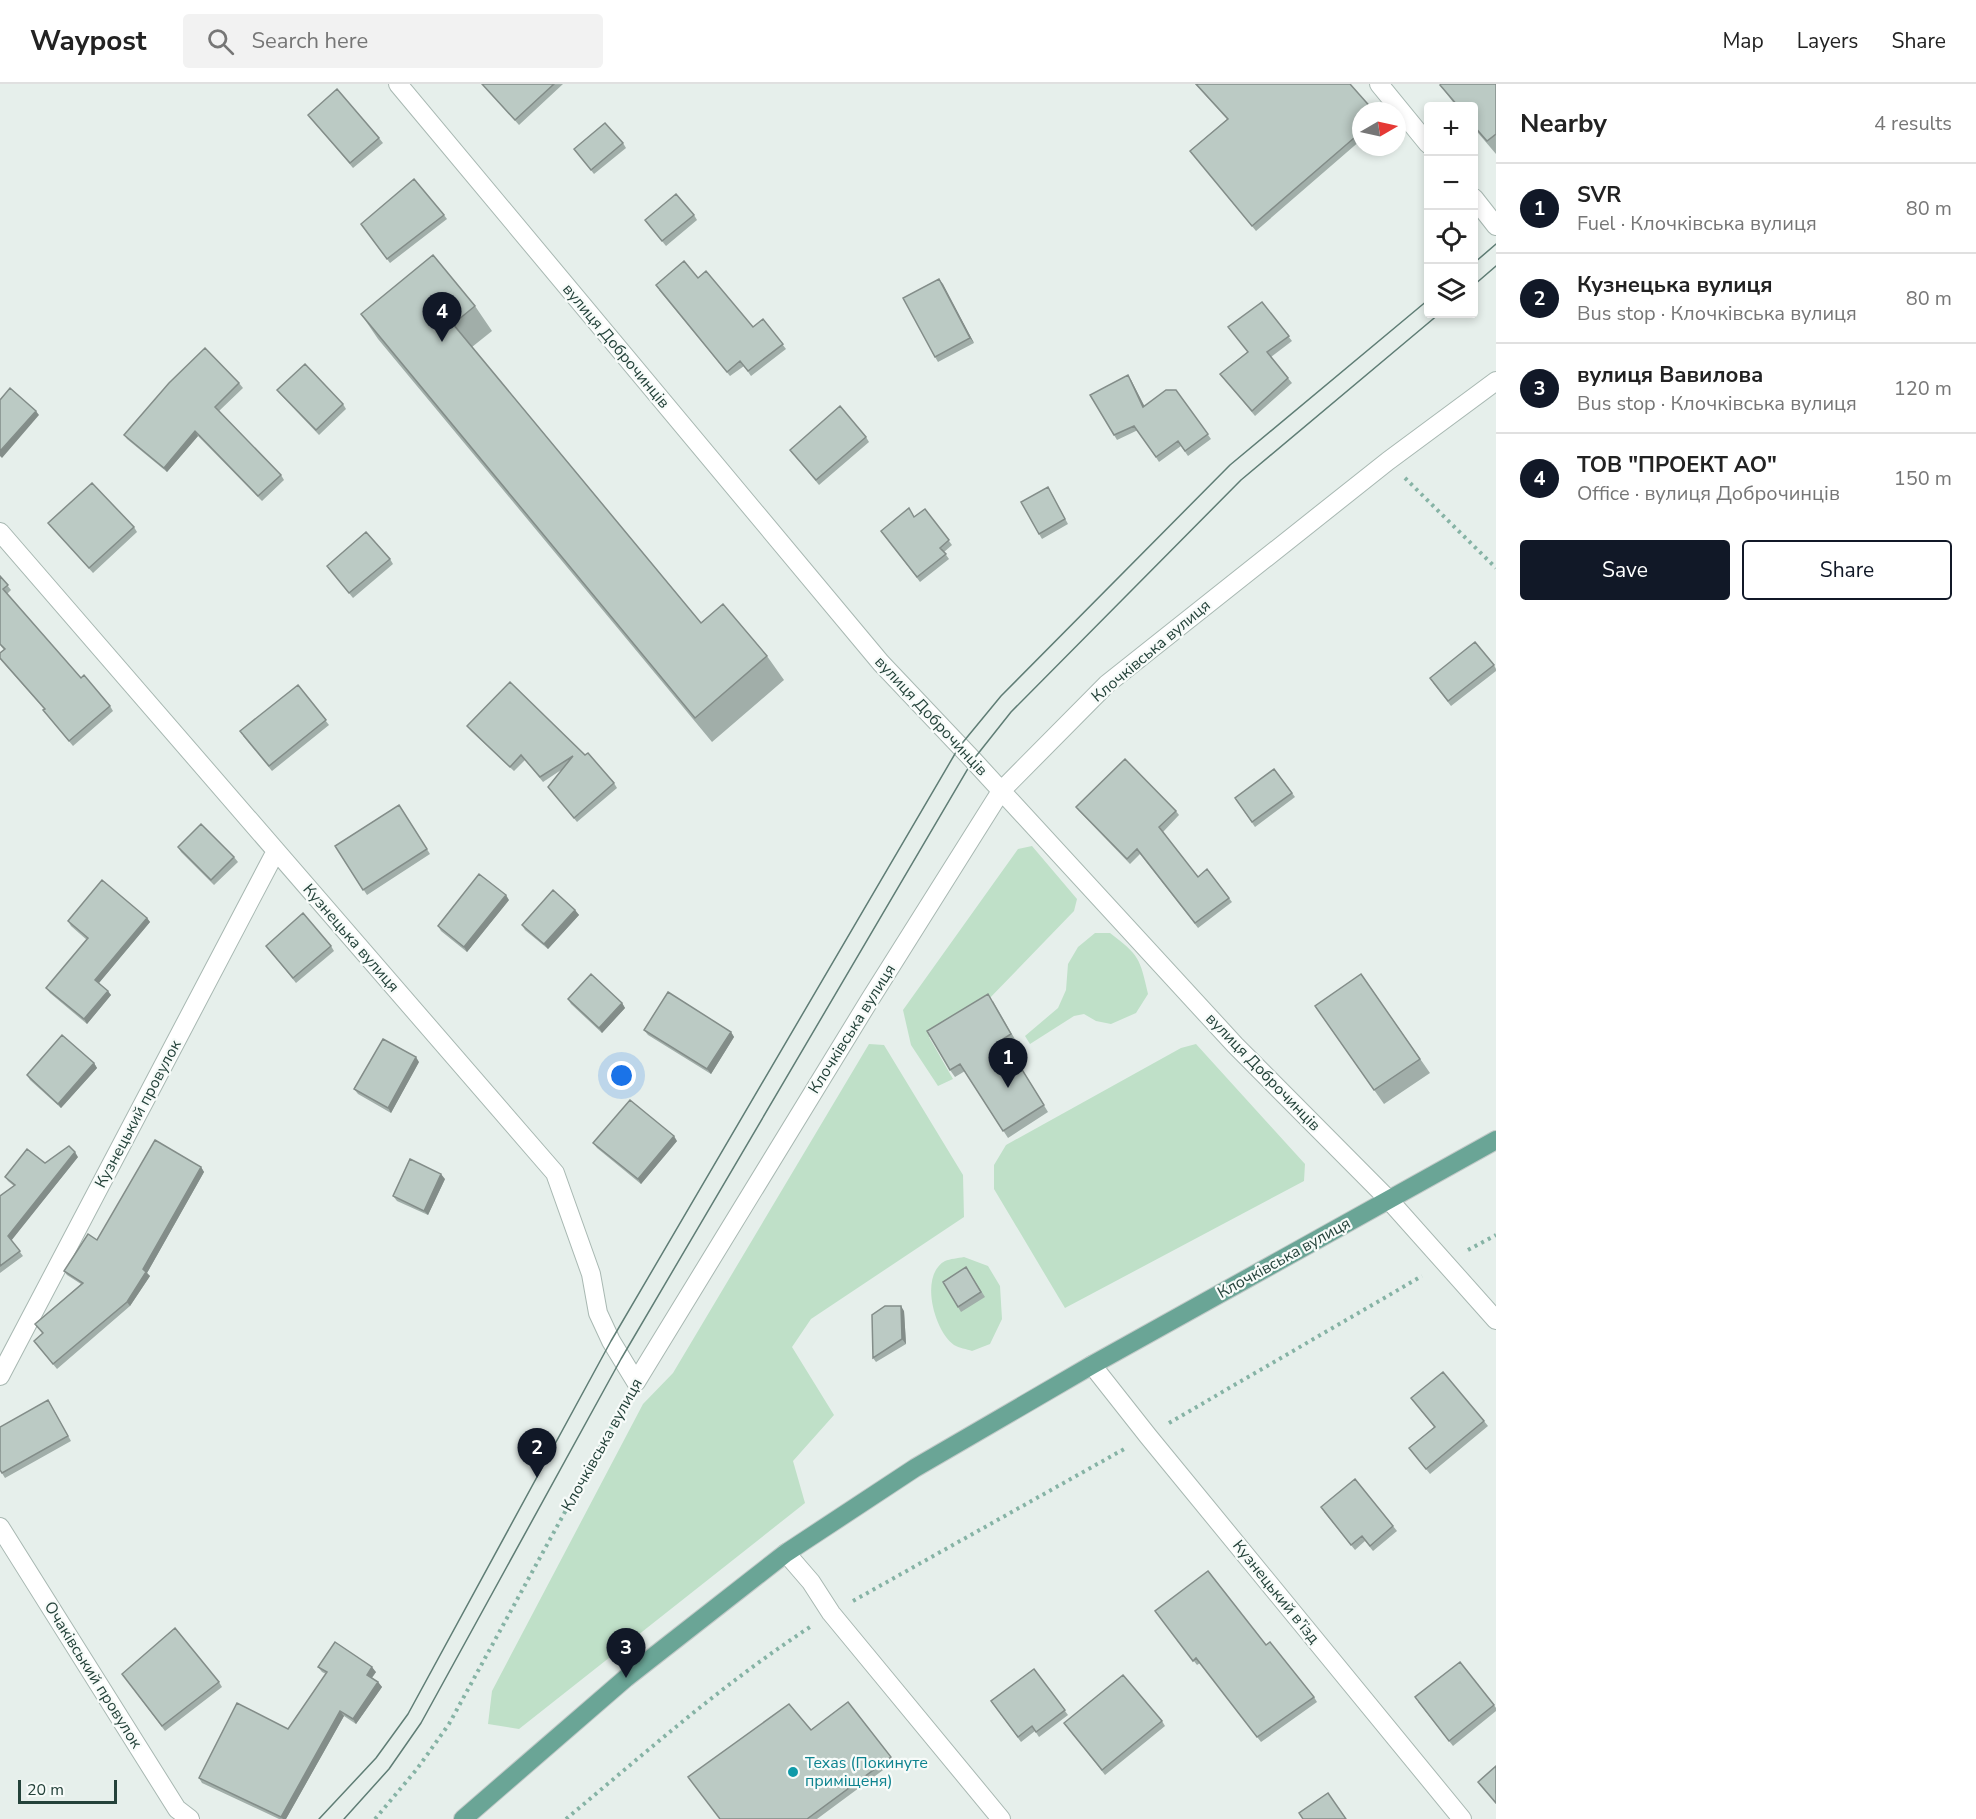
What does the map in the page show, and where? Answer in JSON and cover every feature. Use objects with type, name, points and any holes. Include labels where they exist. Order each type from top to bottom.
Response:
[{"type":"main road","name":"Клочківська вулиця","points":[[468,1818],[626,1678],[786,1553],[915,1468],[1092,1365],[1496,1140]]},
{"type":"street","name":"вулиця Доброчинців","points":[[398,84],[881,663],[1235,1045],[1389,1200],[1496,1320]]},
{"type":"street","points":[[1379,84],[1424,139]]},
{"type":"street","points":[[1478,204],[1496,226]]},
{"type":"street","name":"Клочківська вулиця","points":[[636,1382],[1001,790],[1107,684],[1388,461],[1496,381]]},
{"type":"street","name":"Кузнецька вулиця","points":[[0,532],[555,1173],[591,1274],[598,1313],[611,1341],[636,1382]]},
{"type":"street","name":"Кузнецький провулок","points":[[0,1376],[276,851]]},
{"type":"street","name":"Кузнецький в’їзд","points":[[1092,1365],[1462,1819]]},
{"type":"street","name":"Очаківський провулок","points":[[0,1527],[177,1809],[190,1819]]},
{"type":"street","points":[[786,1553],[811,1582],[831,1613],[1001,1819]]},
{"type":"path","points":[[1388,461],[1496,568]]},
{"type":"path","points":[[1148,1436],[1446,1263]]},
{"type":"path","name":"Клочківська вулиця","points":[[375,1819],[417,1769],[449,1724],[636,1382]]},
{"type":"green space","points":[[1032,846],[1077,899],[1074,911],[985,1003],[929,1037],[953,1079],[938,1086],[911,1045],[903,1010],[1018,849]]},
{"type":"green space","points":[[1095,933],[1110,933],[1133,952],[1143,972],[1148,994],[1136,1013],[1111,1024],[1096,1021],[1084,1014],[1074,1016],[1030,1044],[1025,1036],[1058,1008],[1066,990],[1068,964],[1078,947]]},
{"type":"green space","points":[[869,1044],[884,1045],[963,1175],[964,1217],[811,1319],[792,1347],[834,1415],[793,1461],[805,1503],[519,1729],[488,1724],[492,1691],[643,1404],[673,1373]]},
{"type":"green space","points":[[1196,1044],[1305,1164],[1304,1181],[1065,1308],[994,1189],[994,1165],[1006,1145],[1181,1048]]},
{"type":"green space","points":[[964,1257],[988,1266],[1000,1286],[1002,1319],[990,1344],[972,1351],[954,1345],[947,1338],[940,1328],[932,1303],[931,1290],[937,1268],[945,1261]]},
{"type":"building","points":[[482,84],[554,84],[515,120]]},
{"type":"building","points":[[1196,84],[1350,84],[1366,102],[1352,102],[1352,140],[1252,226],[1190,151],[1228,119]]},
{"type":"building","points":[[1496,84],[1496,134],[1487,141],[1478,131],[1478,102],[1455,102],[1440,85]]},
{"type":"building","points":[[337,89],[379,138],[350,163],[308,115]]},
{"type":"building","points":[[605,123],[623,143],[591,170],[574,149]]},
{"type":"building","points":[[414,179],[444,215],[387,259],[361,224]]},
{"type":"building","points":[[676,194],[694,215],[662,241],[645,220]]},
{"type":"building","points":[[433,255],[475,306],[453,324],[701,623],[723,604],[767,656],[695,718],[361,314]]},
{"type":"building","points":[[684,261],[698,278],[706,271],[753,327],[763,319],[783,344],[748,371],[740,361],[727,372],[656,285]]},
{"type":"building","points":[[939,279],[970,338],[935,357],[903,298]]},
{"type":"building","points":[[1262,302],[1289,336],[1267,352],[1288,378],[1252,411],[1220,374],[1248,352],[1228,327]]},
{"type":"building","points":[[205,348],[239,383],[215,407],[281,475],[258,496],[195,431],[164,468],[124,435],[169,383]]},
{"type":"building","points":[[305,364],[343,404],[316,430],[277,390]]},
{"type":"building","points":[[1128,375],[1143,407],[1166,390],[1176,390],[1208,434],[1185,451],[1178,441],[1156,457],[1134,426],[1114,435],[1090,395]]},
{"type":"building","points":[[10,388],[36,411],[0,451],[0,400]]},
{"type":"building","points":[[840,406],[866,437],[816,480],[790,450]]},
{"type":"building","points":[[92,483],[134,527],[89,568],[48,523]]},
{"type":"building","points":[[1048,487],[1065,519],[1039,534],[1021,502]]},
{"type":"building","points":[[909,508],[914,517],[925,509],[949,540],[940,548],[946,554],[917,577],[881,531]]},
{"type":"building","points":[[366,532],[390,559],[349,593],[327,566]]},
{"type":"building","points":[[0,576],[8,585],[3,589],[81,678],[84,675],[110,706],[69,741],[43,710],[45,709],[0,658],[0,653],[5,649],[0,644]]},
{"type":"building","points":[[1475,642],[1494,665],[1448,701],[1430,678]]},
{"type":"building","points":[[510,682],[585,755],[588,753],[614,783],[574,818],[548,787],[573,756],[540,777],[521,755],[510,767],[467,726]]},
{"type":"building","points":[[298,685],[326,720],[269,766],[240,731]]},
{"type":"building","points":[[1125,759],[1176,811],[1159,827],[1198,877],[1207,869],[1229,898],[1195,923],[1137,849],[1127,859],[1076,807]]},
{"type":"building","points":[[1274,769],[1292,793],[1252,822],[1235,798]]},
{"type":"building","points":[[399,805],[427,849],[363,890],[335,846]]},
{"type":"building","points":[[201,824],[234,857],[211,880],[178,847]]},
{"type":"building","points":[[479,874],[506,895],[464,947],[438,926]]},
{"type":"building","points":[[102,880],[147,918],[95,980],[108,991],[84,1019],[46,988],[88,938],[68,921]]},
{"type":"building","points":[[553,890],[575,910],[544,944],[522,925]]},
{"type":"building","points":[[303,913],[331,946],[293,978],[266,946]]},
{"type":"building","points":[[591,974],[622,1003],[599,1028],[568,999]]},
{"type":"building","points":[[1361,974],[1420,1059],[1374,1090],[1315,1006]]},
{"type":"building","points":[[668,992],[731,1032],[707,1069],[644,1030]]},
{"type":"building","points":[[988,994],[1011,1034],[1003,1039],[1044,1105],[1003,1131],[960,1064],[950,1070],[927,1031]]},
{"type":"building","points":[[62,1035],[94,1063],[58,1104],[27,1075]]},
{"type":"building","points":[[383,1039],[416,1057],[388,1108],[354,1089]]},
{"type":"building","points":[[630,1100],[674,1136],[638,1179],[593,1143]]},
{"type":"building","points":[[155,1140],[201,1167],[143,1269],[146,1272],[127,1302],[53,1364],[34,1341],[43,1333],[35,1324],[83,1283],[64,1271],[88,1234],[97,1240]]},
{"type":"building","points":[[69,1146],[75,1152],[8,1236],[20,1251],[0,1266],[0,1196],[15,1185],[5,1177],[27,1149],[45,1163]]},
{"type":"building","points":[[410,1159],[441,1174],[424,1211],[393,1196]]},
{"type":"building","points":[[966,1267],[981,1292],[958,1307],[943,1282]]},
{"type":"building","points":[[885,1306],[901,1306],[902,1339],[873,1358],[872,1315]]},
{"type":"building","points":[[1443,1372],[1484,1421],[1426,1469],[1409,1448],[1435,1427],[1411,1398]]},
{"type":"building","points":[[48,1400],[68,1436],[2,1473],[0,1470],[0,1427]]},
{"type":"building","points":[[1355,1479],[1393,1526],[1370,1546],[1362,1536],[1351,1545],[1321,1507]]},
{"type":"building","points":[[1208,1571],[1266,1645],[1270,1642],[1314,1697],[1257,1737],[1196,1658],[1193,1661],[1155,1611]]},
{"type":"building","points":[[175,1628],[219,1682],[162,1726],[122,1674]]},
{"type":"building","points":[[335,1642],[372,1667],[367,1675],[378,1682],[353,1719],[340,1711],[281,1817],[199,1778],[237,1703],[288,1729],[327,1672],[318,1667]]},
{"type":"building","points":[[1460,1662],[1494,1705],[1449,1741],[1415,1697]]},
{"type":"building","points":[[1034,1669],[1065,1710],[1036,1732],[1032,1726],[1018,1737],[991,1701]]},
{"type":"building","points":[[1123,1675],[1162,1721],[1102,1770],[1064,1723]]},
{"type":"building","name":"Texas (Покинуте приміщеня)","points":[[848,1702],[891,1757],[807,1819],[720,1819],[688,1777],[789,1704],[811,1730]]},
{"type":"building","points":[[1496,1766],[1496,1803],[1478,1782]]},
{"type":"building","points":[[1328,1793],[1346,1819],[1303,1819],[1299,1813]]},
{"type":"tram line","points":[[1478,260],[1496,244]]},
{"type":"tram line","points":[[1478,282],[1496,266]]},
{"type":"tram line","points":[[319,1819],[376,1758],[408,1714],[611,1341],[959,747],[1001,696],[1230,465],[1424,303]]},
{"type":"tram line","points":[[344,1819],[389,1769],[421,1723],[621,1359],[973,760],[1011,712],[1241,480],[1434,318]]},
{"type":"place","name":"ТОВ \"ПРОЕКТ АО\"","points":[[442,342]]},
{"type":"place","name":"SVR","points":[[1008,1088]]},
{"type":"place","name":"Кузнецька вулиця","points":[[537,1478]]},
{"type":"place","name":"вулиця Вавилова","points":[[626,1678]]},
{"type":"place","name":"Texas (Покинуте приміщеня)","points":[[793,1772]]}]
